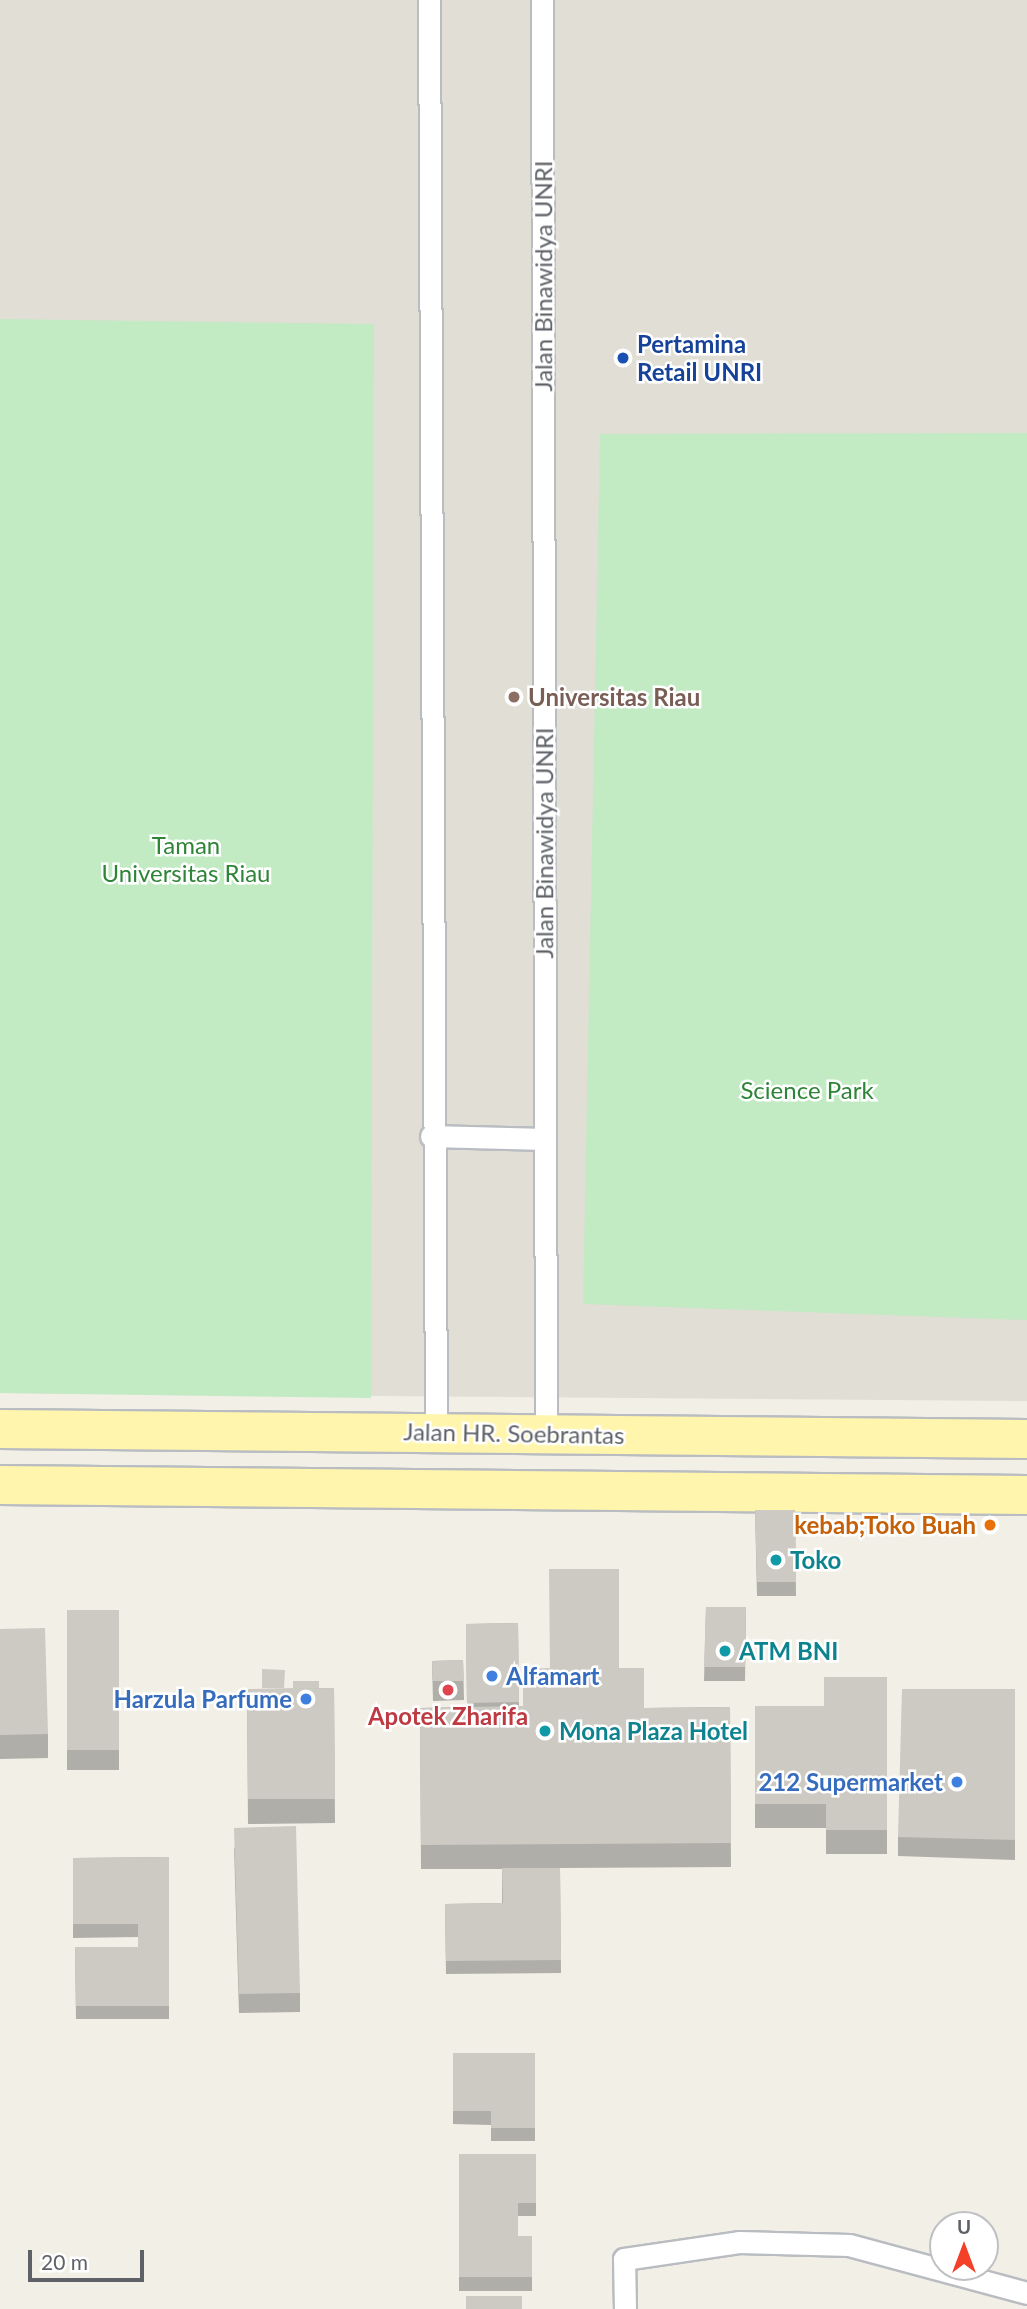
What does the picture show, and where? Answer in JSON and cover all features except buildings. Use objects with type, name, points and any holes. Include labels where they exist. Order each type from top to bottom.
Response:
[{"type":"main road","name":"Jalan HR. Soebrantas","points":[[0,1429],[1027,1439]]},
{"type":"main road","points":[[0,1485],[1027,1495]]},
{"type":"lane","points":[[429,0],[431,1136],[436,1432]]},
{"type":"lane","name":"Jalan Binawidya UNRI","points":[[542,0],[546,1434]]},
{"type":"lane","points":[[431,1136],[545,1139]]},
{"type":"lane","points":[[625,2309],[624,2259],[739,2242],[849,2245],[1027,2293]]},
{"type":"shaded area","name":"Universitas Riau","points":[[0,0],[1027,0],[1027,1401],[0,1393]]},
{"type":"green space","name":"Taman Universitas Riau","points":[[0,319],[374,324],[371,1398],[0,1393]]},
{"type":"green space","name":"Science Park","points":[[1027,433],[1027,1320],[583,1304],[600,434]]},
{"type":"place","name":"Pertamina Retail UNRI","points":[[623,358]]},
{"type":"place","name":"Universitas Riau","points":[[514,697]]},
{"type":"place","name":"kebab;Toko Buah","points":[[990,1525]]},
{"type":"place","name":"Toko","points":[[776,1560]]},
{"type":"place","name":"ATM BNI","points":[[725,1651]]},
{"type":"place","name":"Alfamart","points":[[492,1676]]},
{"type":"place","name":"Apotek Zharifa","points":[[448,1690]]},
{"type":"place","name":"Harzula Parfume","points":[[306,1699]]},
{"type":"place","name":"Mona Plaza Hotel","points":[[545,1731]]},
{"type":"place","name":"212 Supermarket","points":[[957,1782]]}]
